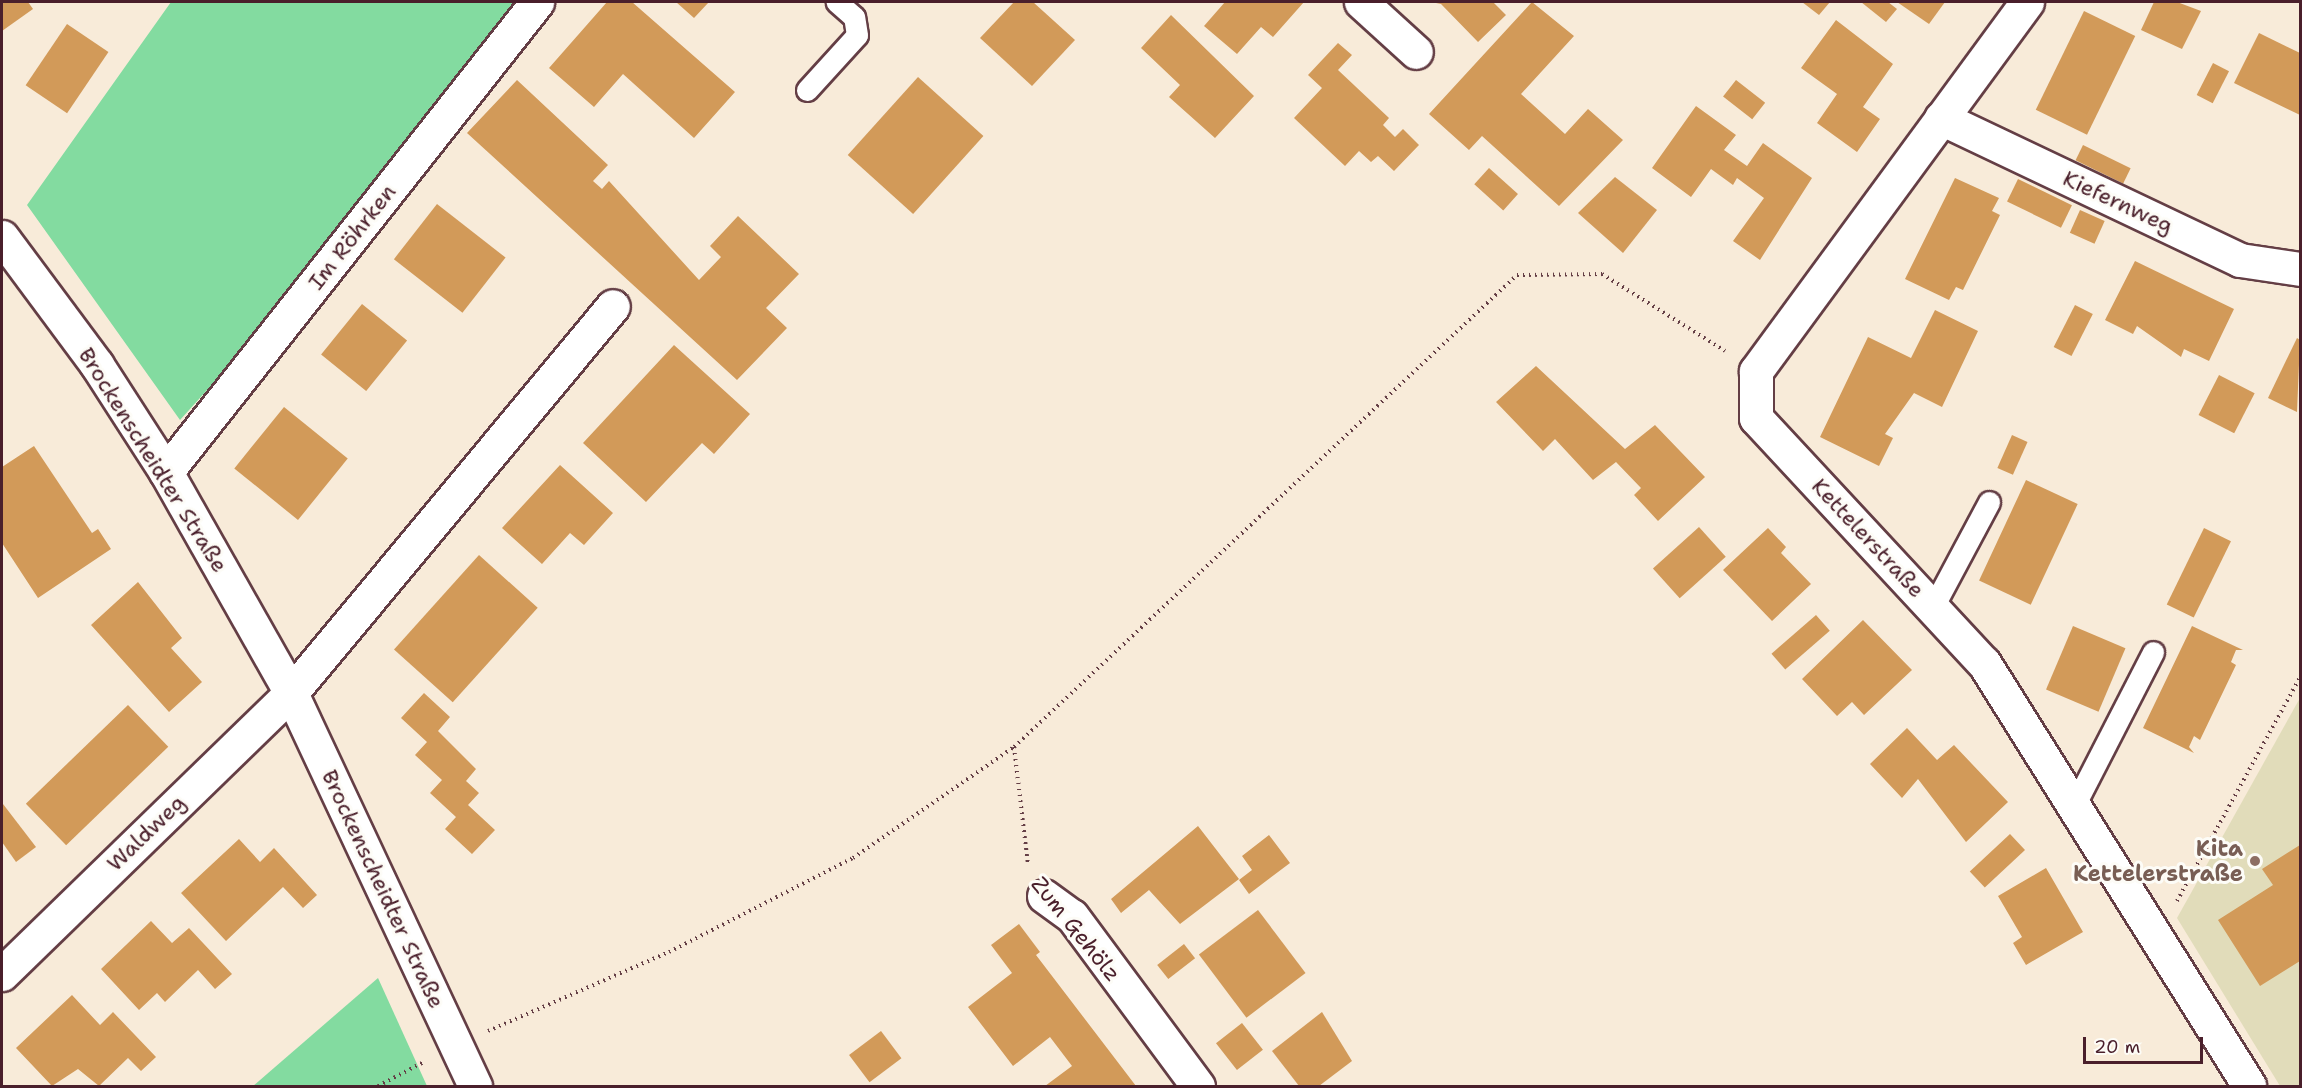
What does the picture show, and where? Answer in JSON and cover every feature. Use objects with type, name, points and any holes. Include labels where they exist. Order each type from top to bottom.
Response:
[{"type":"street","name":"Im Röhrken","points":[[166,472],[537,2]]},
{"type":"street","points":[[1361,2],[1416,52]]},
{"type":"street","points":[[1756,371],[2027,2]]},
{"type":"street","name":"Kiefernweg","points":[[1941,118],[2240,260],[2301,269]]},
{"type":"street","name":"Brockenscheidter Straße","points":[[2,237],[97,365],[166,472],[291,693],[475,1086]]},
{"type":"street","points":[[291,693],[613,306]]},
{"type":"street","name":"Kettelerstraße","points":[[1756,371],[1756,418],[1984,663],[2249,1086]]},
{"type":"street","name":"Waldweg","points":[[2,974],[291,693]]},
{"type":"street","name":"Zum Gehölz","points":[[1044,896],[1072,915],[1198,1086]]},
{"type":"lane","points":[[807,90],[857,35],[854,17],[837,2]]},
{"type":"lane","points":[[1933,608],[1989,502]]},
{"type":"lane","points":[[2074,806],[2153,652]]},
{"type":"path","points":[[378,1086],[456,1045],[669,952],[854,858],[1014,747],[1517,275],[1602,274],[1756,371]]},
{"type":"path","points":[[2157,939],[2301,677]]},
{"type":"path","name":"Zum Gehölz","points":[[1014,747],[1029,870],[1044,896]]},
{"type":"shaded area","name":"Kita Kettelerstraße","points":[[2300,698],[2300,1086],[2280,1086],[2177,918]]},
{"type":"green space","points":[[171,2],[520,2],[234,371],[218,378],[180,420],[27,205]]},
{"type":"green space","points":[[378,978],[427,1086],[253,1086]]},
{"type":"building","points":[[2,2],[28,2],[33,9],[2,31]]},
{"type":"building","points":[[607,2],[632,2],[735,92],[694,138],[623,74],[594,107],[549,68]]},
{"type":"building","points":[[676,2],[709,2],[694,18]]},
{"type":"building","points":[[1014,2],[1033,2],[1075,40],[1032,86],[980,38]]},
{"type":"building","points":[[1225,2],[1304,2],[1273,37],[1261,27],[1237,54],[1204,26]]},
{"type":"building","points":[[1431,2],[1493,2],[1506,15],[1478,42],[1441,4]]},
{"type":"building","points":[[1532,2],[1574,36],[1521,94],[1565,134],[1588,109],[1623,140],[1559,206],[1482,136],[1469,150],[1429,114]]},
{"type":"building","points":[[1802,2],[1830,2],[1819,15]]},
{"type":"building","points":[[1861,2],[1888,2],[1897,9],[1886,22]]},
{"type":"building","points":[[1897,2],[1945,2],[1929,24]]},
{"type":"building","points":[[2154,2],[2177,2],[2201,11],[2182,49],[2141,30]]},
{"type":"building","points":[[2084,11],[2135,36],[2087,135],[2036,110]]},
{"type":"building","points":[[1171,15],[1254,96],[1215,138],[1169,97],[1180,85],[1141,48]]},
{"type":"building","points":[[1836,20],[1893,64],[1863,107],[1880,119],[1857,152],[1817,123],[1837,94],[1801,68]]},
{"type":"building","points":[[67,24],[108,52],[67,113],[26,85]]},
{"type":"building","points":[[2259,33],[2300,53],[2300,115],[2234,83]]},
{"type":"building","points":[[1338,43],[1352,55],[1338,70],[1389,118],[1383,125],[1395,137],[1403,129],[1419,145],[1394,171],[1378,156],[1371,162],[1359,151],[1345,166],[1294,118],[1322,88],[1308,75]]},
{"type":"building","points":[[2213,63],[2229,71],[2213,103],[2197,95]]},
{"type":"building","points":[[918,77],[983,136],[913,214],[848,155]]},
{"type":"building","points":[[517,80],[608,165],[593,181],[602,189],[609,181],[699,280],[721,257],[710,246],[738,216],[799,274],[766,308],[787,328],[737,380],[467,133]]},
{"type":"building","points":[[1736,80],[1765,103],[1752,119],[1723,97]]},
{"type":"building","points":[[1696,106],[1736,135],[1724,150],[1747,166],[1763,143],[1812,178],[1760,260],[1733,241],[1764,198],[1737,178],[1733,185],[1711,169],[1691,197],[1652,168]]},
{"type":"building","points":[[2083,145],[2131,168],[2123,184],[2076,160]]},
{"type":"building","points":[[1489,168],[1518,194],[1503,210],[1474,184]]},
{"type":"building","points":[[1615,177],[1657,210],[1623,253],[1578,213]]},
{"type":"building","points":[[1955,178],[1999,198],[1992,211],[2000,215],[1963,290],[1956,287],[1949,300],[1905,279]]},
{"type":"building","points":[[2018,179],[2072,205],[2061,228],[2007,201]]},
{"type":"building","points":[[437,204],[506,258],[462,313],[394,259]]},
{"type":"building","points":[[2080,210],[2105,221],[2094,244],[2070,233]]},
{"type":"building","points":[[2135,261],[2234,309],[2209,361],[2184,349],[2181,357],[2137,326],[2133,334],[2105,320]]},
{"type":"building","points":[[362,304],[407,341],[366,391],[321,355]]},
{"type":"building","points":[[2075,305],[2093,314],[2071,356],[2054,347]]},
{"type":"building","points":[[1935,310],[1978,331],[1942,407],[1914,393],[1885,434],[1893,438],[1879,466],[1820,437],[1868,337],[1911,358]]},
{"type":"building","points":[[2297,338],[2300,340],[2297,412],[2268,398]]},
{"type":"building","points":[[674,345],[750,414],[714,454],[702,443],[646,502],[583,443]]},
{"type":"building","points":[[1536,366],[1625,449],[1655,425],[1705,477],[1658,521],[1634,495],[1641,488],[1616,462],[1593,480],[1555,439],[1543,451],[1496,402]]},
{"type":"building","points":[[2219,375],[2255,393],[2234,433],[2199,415]]},
{"type":"building","points":[[284,407],[348,459],[298,520],[234,468]]},
{"type":"building","points":[[2012,435],[2028,442],[2013,475],[1997,468]]},
{"type":"building","points":[[34,446],[92,533],[98,529],[111,549],[38,598],[2,543],[2,467]]},
{"type":"building","points":[[560,465],[613,513],[584,545],[570,533],[542,564],[502,528]]},
{"type":"building","points":[[2026,480],[2078,504],[2031,605],[1979,581]]},
{"type":"building","points":[[1699,527],[1726,557],[1680,598],[1653,568]]},
{"type":"building","points":[[1768,528],[1786,547],[1781,553],[1811,584],[1772,621],[1723,570]]},
{"type":"building","points":[[2204,528],[2231,541],[2194,618],[2167,604]]},
{"type":"building","points":[[479,555],[538,608],[453,702],[394,649]]},
{"type":"building","points":[[138,582],[182,638],[171,648],[202,682],[169,712],[91,625]]},
{"type":"building","points":[[1816,615],[1830,631],[1785,670],[1771,654]]},
{"type":"building","points":[[1863,620],[1912,670],[1864,715],[1852,702],[1837,716],[1802,679]]},
{"type":"building","points":[[2073,626],[2125,648],[2099,712],[2046,690]]},
{"type":"building","points":[[2192,626],[2243,650],[2236,650],[2231,662],[2236,665],[2200,740],[2194,736],[2189,747],[2194,753],[2143,728]]},
{"type":"building","points":[[424,693],[450,717],[438,731],[476,769],[466,781],[479,793],[468,805],[495,830],[472,854],[445,829],[456,817],[430,793],[442,780],[415,755],[427,742],[401,718]]},
{"type":"building","points":[[128,705],[168,747],[66,845],[26,804]]},
{"type":"building","points":[[1907,728],[1937,760],[1954,745],[2008,802],[1966,842],[1918,779],[1902,798],[1870,764]]},
{"type":"building","points":[[3,804],[36,847],[16,862],[2,842]]},
{"type":"building","points":[[1198,826],[1239,879],[1180,924],[1149,890],[1121,913],[1111,899]]},
{"type":"building","points":[[2010,834],[2025,850],[1985,888],[1970,872]]},
{"type":"building","points":[[1269,835],[1290,863],[1249,894],[1239,880],[1252,870],[1242,856]]},
{"type":"building","points":[[239,839],[260,862],[274,848],[317,895],[303,908],[283,887],[226,941],[181,893]]},
{"type":"building","points":[[2300,845],[2300,961],[2260,986],[2218,920],[2273,885],[2262,869]]},
{"type":"building","points":[[2046,868],[2083,932],[2026,965],[2013,943],[2022,937],[1998,896]]},
{"type":"building","points":[[1258,910],[1306,973],[1246,1018],[1199,955]]},
{"type":"building","points":[[151,921],[172,943],[189,928],[232,974],[215,989],[198,970],[165,1002],[157,993],[139,1010],[101,969]]},
{"type":"building","points":[[1019,924],[1040,952],[1036,955],[1136,1086],[1045,1086],[1072,1066],[1050,1037],[1013,1066],[968,1007],[1012,973],[991,945]]},
{"type":"building","points":[[1184,944],[1195,958],[1168,979],[1157,965]]},
{"type":"building","points":[[72,995],[100,1025],[113,1012],[156,1057],[141,1071],[128,1058],[99,1086],[78,1069],[52,1086],[16,1048]]},
{"type":"building","points":[[1322,1012],[1352,1061],[1319,1086],[1299,1086],[1272,1051]]},
{"type":"building","points":[[1242,1023],[1263,1050],[1237,1070],[1216,1043]]},
{"type":"building","points":[[881,1031],[901,1058],[870,1082],[849,1055]]},
{"type":"place","name":"Kita Kettelerstraße","points":[[2255,861]]}]
